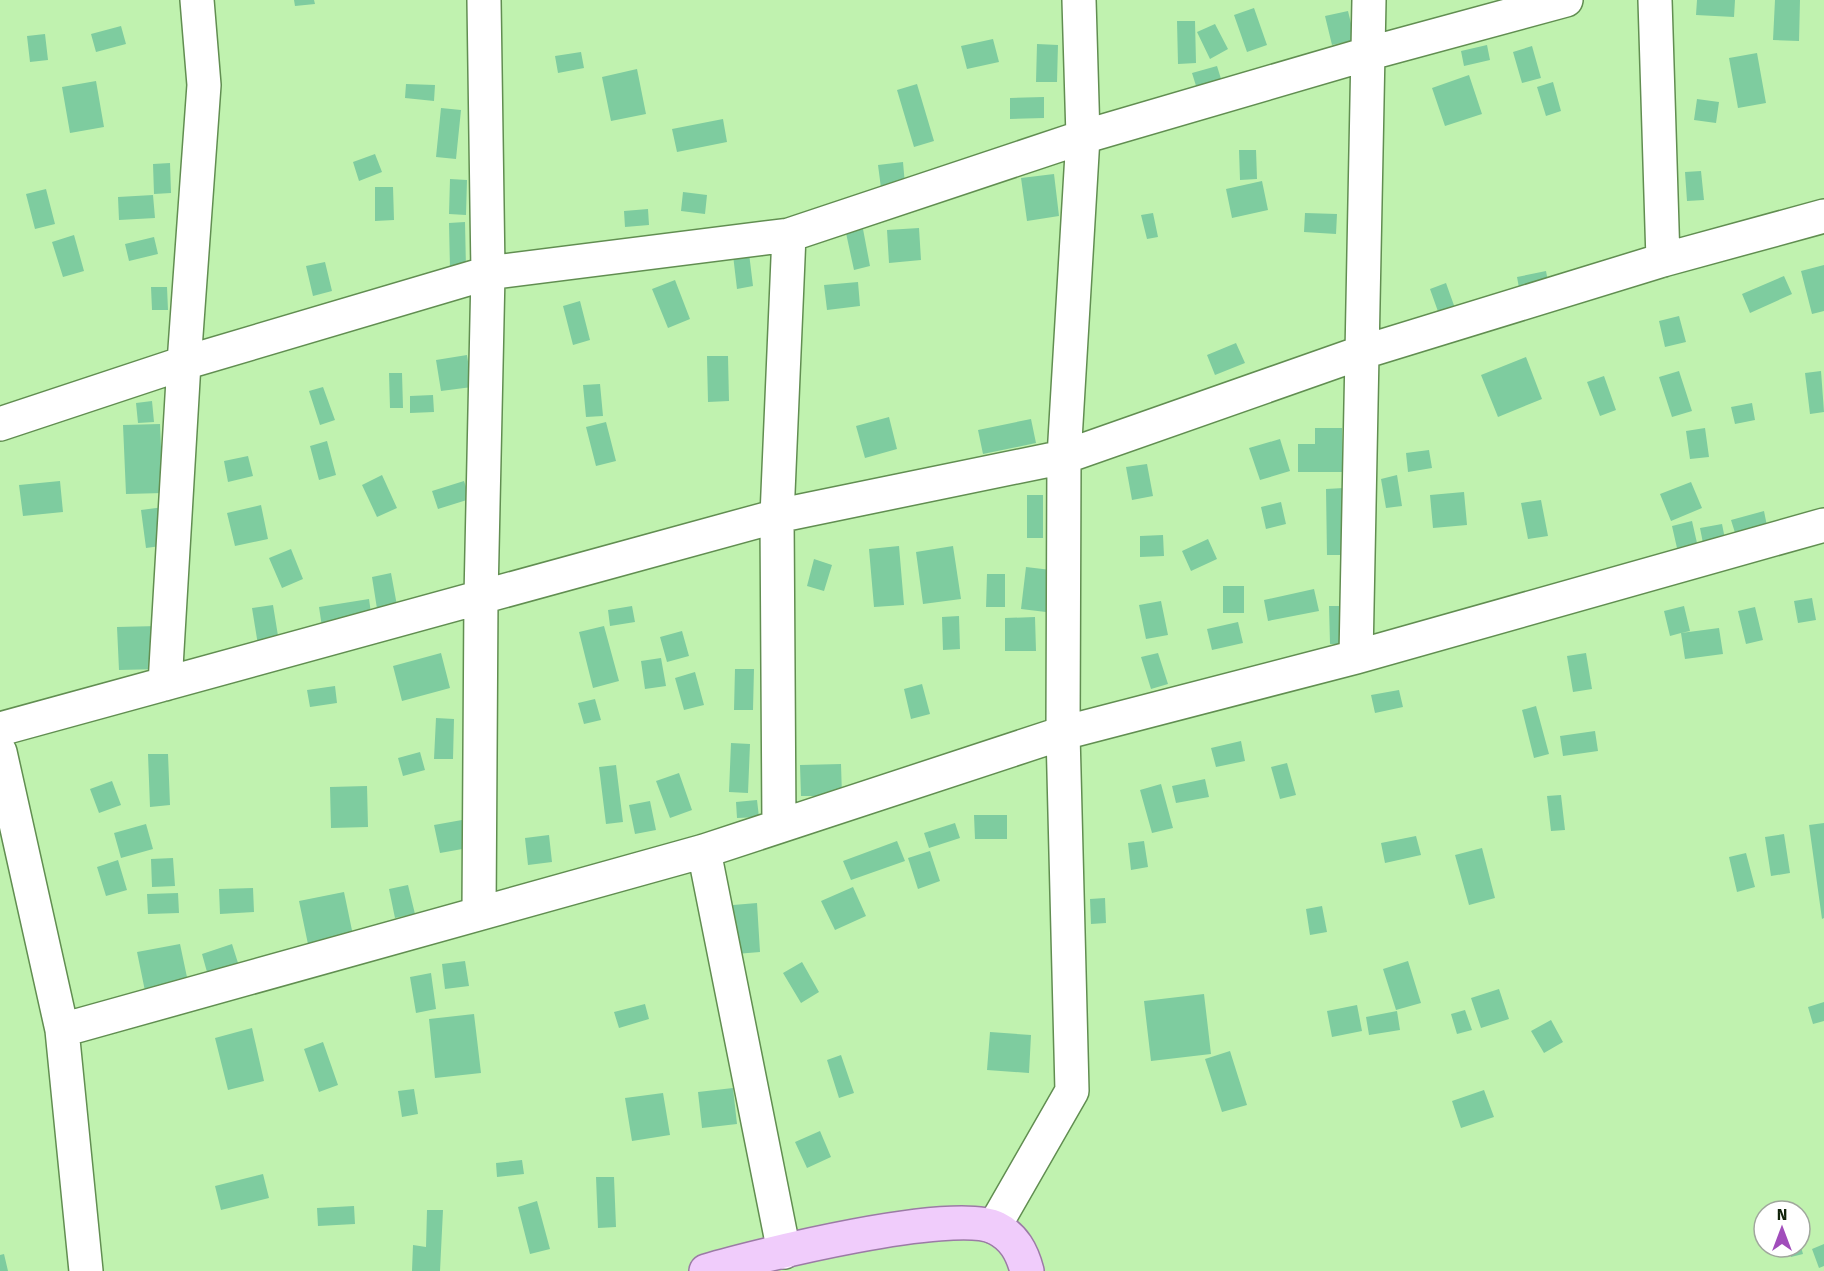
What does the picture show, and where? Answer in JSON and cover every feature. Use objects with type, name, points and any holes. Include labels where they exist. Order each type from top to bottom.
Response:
[{"type":"main road","points":[[706,1271],[740,1266],[784,1252],[904,1227],[969,1221],[994,1227],[1012,1240],[1022,1255],[1027,1271]]},
{"type":"street","points":[[165,684],[184,363],[204,86],[197,0]]},
{"type":"street","points":[[479,913],[481,597],[488,273],[484,0]]},
{"type":"street","points":[[994,1227],[1072,1091],[1063,733],[1064,457],[1083,137],[1079,0]]},
{"type":"street","points":[[1356,657],[1360,353],[1369,0]]},
{"type":"street","points":[[0,424],[184,363],[488,273],[789,235],[1083,137],[1367,54],[1566,0]]},
{"type":"street","points":[[1655,0],[1663,260]]},
{"type":"street","points":[[0,729],[777,516],[1064,457],[1360,353],[1663,260],[1824,216]]},
{"type":"street","points":[[778,826],[777,516],[789,235]]},
{"type":"street","points":[[62,1029],[704,851],[1063,733],[1356,657],[1824,525]]},
{"type":"street","points":[[0,752],[62,1029],[86,1271]]},
{"type":"street","points":[[704,851],[784,1252]]},
{"type":"building","points":[[294,0],[314,0],[315,4],[295,6]]},
{"type":"building","points":[[1697,0],[1735,0],[1734,17],[1696,15]]},
{"type":"building","points":[[1775,0],[1800,0],[1799,41],[1773,40]]},
{"type":"building","points":[[1254,8],[1267,45],[1247,52],[1234,15]]},
{"type":"building","points":[[1348,11],[1355,40],[1332,45],[1325,16]]},
{"type":"building","points":[[1177,21],[1195,21],[1196,63],[1178,64]]},
{"type":"building","points":[[1215,24],[1228,49],[1210,59],[1197,32]]},
{"type":"building","points":[[121,26],[126,44],[96,52],[91,34]]},
{"type":"building","points":[[45,34],[48,60],[30,62],[27,36]]},
{"type":"building","points":[[993,39],[999,62],[967,69],[961,46]]},
{"type":"building","points":[[1037,44],[1058,45],[1057,82],[1036,82]]},
{"type":"building","points":[[1487,45],[1490,60],[1464,66],[1461,51]]},
{"type":"building","points":[[1532,46],[1541,78],[1522,83],[1513,52]]},
{"type":"building","points":[[581,52],[584,68],[558,73],[555,56]]},
{"type":"building","points":[[1757,53],[1766,103],[1738,108],[1729,58]]},
{"type":"building","points":[[1217,66],[1222,82],[1197,89],[1192,73]]},
{"type":"building","points":[[637,69],[646,114],[611,121],[602,77]]},
{"type":"building","points":[[1469,75],[1482,114],[1445,126],[1432,88]]},
{"type":"building","points":[[96,81],[104,127],[70,133],[62,87]]},
{"type":"building","points":[[1553,82],[1561,111],[1546,116],[1537,87]]},
{"type":"building","points":[[406,84],[435,85],[434,101],[405,98]]},
{"type":"building","points":[[917,84],[934,141],[914,147],[897,90]]},
{"type":"building","points":[[1044,97],[1044,118],[1010,119],[1010,98]]},
{"type":"building","points":[[1697,99],[1719,102],[1716,123],[1694,120]]},
{"type":"building","points":[[441,108],[461,110],[456,159],[436,157]]},
{"type":"building","points":[[723,119],[727,142],[677,152],[672,129]]},
{"type":"building","points":[[1239,150],[1256,150],[1257,179],[1240,180]]},
{"type":"building","points":[[375,154],[382,172],[359,181],[353,162]]},
{"type":"building","points":[[903,162],[905,185],[881,188],[878,165]]},
{"type":"building","points":[[170,163],[171,193],[154,194],[153,164]]},
{"type":"building","points":[[1701,171],[1704,200],[1687,201],[1685,172]]},
{"type":"building","points":[[1054,174],[1059,216],[1027,221],[1021,178]]},
{"type":"building","points":[[450,179],[467,180],[466,215],[449,214]]},
{"type":"building","points":[[1262,181],[1268,210],[1232,218],[1226,189]]},
{"type":"building","points":[[375,187],[393,187],[394,220],[375,221]]},
{"type":"building","points":[[46,189],[55,224],[35,229],[26,194]]},
{"type":"building","points":[[683,192],[707,195],[705,214],[681,211]]},
{"type":"building","points":[[153,195],[155,218],[119,220],[118,197]]},
{"type":"building","points":[[648,209],[649,225],[625,227],[624,211]]},
{"type":"building","points":[[1153,213],[1158,237],[1147,239],[1141,215]]},
{"type":"building","points":[[1305,213],[1337,214],[1336,234],[1304,232]]},
{"type":"building","points":[[465,222],[466,269],[450,269],[449,223]]},
{"type":"building","points":[[919,228],[921,260],[889,263],[887,230]]},
{"type":"building","points":[[863,229],[870,266],[854,270],[846,233]]},
{"type":"building","points":[[74,235],[84,271],[63,277],[52,242]]},
{"type":"building","points":[[154,237],[158,254],[129,261],[125,244]]},
{"type":"building","points":[[749,253],[753,286],[737,289],[733,255]]},
{"type":"building","points":[[325,262],[332,291],[313,296],[306,266]]},
{"type":"building","points":[[1824,265],[1824,311],[1812,314],[1801,271]]},
{"type":"building","points":[[1546,271],[1549,287],[1520,293],[1517,277]]},
{"type":"building","points":[[1784,276],[1792,294],[1750,313],[1742,294]]},
{"type":"building","points":[[675,280],[690,319],[668,328],[652,289]]},
{"type":"building","points":[[858,282],[860,306],[827,310],[824,285]]},
{"type":"building","points":[[1446,283],[1456,311],[1440,317],[1430,289]]},
{"type":"building","points":[[151,287],[167,287],[168,310],[152,310]]},
{"type":"building","points":[[580,301],[590,340],[573,345],[563,306]]},
{"type":"building","points":[[1679,316],[1686,342],[1665,347],[1659,321]]},
{"type":"building","points":[[1236,343],[1245,363],[1215,375],[1207,355]]},
{"type":"building","points":[[467,355],[472,387],[441,391],[436,360]]},
{"type":"building","points":[[707,356],[728,356],[729,401],[708,402]]},
{"type":"building","points":[[1526,357],[1542,399],[1498,417],[1481,375]]},
{"type":"building","points":[[1679,371],[1692,411],[1672,417],[1659,377]]},
{"type":"building","points":[[1821,371],[1824,412],[1810,414],[1805,373]]},
{"type":"building","points":[[389,373],[402,373],[403,408],[390,408]]},
{"type":"building","points":[[1604,376],[1616,410],[1600,416],[1587,382]]},
{"type":"building","points":[[600,384],[603,416],[586,417],[583,385]]},
{"type":"building","points":[[323,387],[335,420],[320,425],[309,391]]},
{"type":"building","points":[[433,395],[434,412],[410,413],[410,396]]},
{"type":"building","points":[[152,401],[154,422],[138,423],[136,403]]},
{"type":"building","points":[[1752,403],[1755,420],[1735,424],[1731,407]]},
{"type":"building","points":[[889,417],[897,449],[865,458],[856,426]]},
{"type":"building","points":[[1031,419],[1036,443],[983,454],[978,430]]},
{"type":"building","points":[[606,422],[616,461],[596,466],[586,427]]},
{"type":"building","points":[[160,424],[163,493],[126,494],[123,425]]},
{"type":"building","points":[[1315,428],[1342,428],[1343,472],[1298,472],[1298,444],[1315,444]]},
{"type":"building","points":[[1705,428],[1709,457],[1690,459],[1686,431]]},
{"type":"building","points":[[1280,439],[1290,471],[1260,480],[1249,448]]},
{"type":"building","points":[[327,441],[336,475],[319,480],[310,446]]},
{"type":"building","points":[[1429,450],[1432,468],[1408,472],[1406,453]]},
{"type":"building","points":[[248,456],[253,476],[228,482],[224,461]]},
{"type":"building","points":[[1147,464],[1153,496],[1132,500],[1126,467]]},
{"type":"building","points":[[382,475],[397,508],[377,517],[362,485]]},
{"type":"building","points":[[1397,475],[1402,506],[1386,508],[1381,479]]},
{"type":"building","points":[[60,481],[63,512],[23,516],[19,485]]},
{"type":"building","points":[[464,481],[470,499],[438,509],[432,491]]},
{"type":"building","points":[[1691,482],[1702,508],[1671,521],[1660,494]]},
{"type":"building","points":[[1344,488],[1346,555],[1327,555],[1326,489]]},
{"type":"building","points":[[1464,492],[1467,525],[1433,528],[1430,495]]},
{"type":"building","points":[[1027,495],[1043,495],[1043,538],[1027,538]]},
{"type":"building","points":[[1541,500],[1548,536],[1528,539],[1521,503]]},
{"type":"building","points":[[1281,502],[1286,524],[1266,529],[1261,507]]},
{"type":"building","points":[[261,505],[268,539],[235,546],[227,513]]},
{"type":"building","points":[[164,507],[168,545],[146,548],[141,510]]},
{"type":"building","points":[[1764,511],[1768,531],[1737,539],[1731,520]]},
{"type":"building","points":[[1692,521],[1697,543],[1677,548],[1672,526]]},
{"type":"building","points":[[1722,524],[1726,544],[1704,548],[1700,528]]},
{"type":"building","points":[[1163,535],[1164,556],[1140,557],[1140,536]]},
{"type":"building","points":[[1208,539],[1217,559],[1191,571],[1182,551]]},
{"type":"building","points":[[899,546],[904,605],[874,607],[869,549]]},
{"type":"building","points":[[953,546],[961,599],[923,604],[916,552]]},
{"type":"building","points":[[291,549],[303,579],[282,588],[269,558]]},
{"type":"building","points":[[814,559],[832,565],[824,591],[807,586]]},
{"type":"building","points":[[1026,567],[1051,570],[1046,612],[1021,609]]},
{"type":"building","points":[[391,573],[398,611],[378,615],[372,577]]},
{"type":"building","points":[[987,574],[1005,574],[1005,607],[986,607]]},
{"type":"building","points":[[1223,586],[1244,586],[1244,613],[1223,613]]},
{"type":"building","points":[[1314,589],[1319,611],[1268,621],[1264,600]]},
{"type":"building","points":[[1812,598],[1816,620],[1798,623],[1794,601]]},
{"type":"building","points":[[369,599],[372,620],[322,627],[319,607]]},
{"type":"building","points":[[1161,601],[1168,635],[1146,639],[1139,605]]},
{"type":"building","points":[[273,605],[279,642],[258,645],[252,608]]},
{"type":"building","points":[[632,606],[635,622],[610,626],[608,610]]},
{"type":"building","points":[[1329,606],[1348,606],[1348,644],[1330,644]]},
{"type":"building","points":[[1684,606],[1690,631],[1670,636],[1664,611]]},
{"type":"building","points":[[1755,607],[1763,640],[1746,644],[1738,611]]},
{"type":"building","points":[[959,616],[960,649],[943,650],[942,617]]},
{"type":"building","points":[[1035,617],[1036,651],[1005,651],[1005,618]]},
{"type":"building","points":[[1238,622],[1243,643],[1212,650],[1207,629]]},
{"type":"building","points":[[158,626],[160,669],[119,670],[117,627]]},
{"type":"building","points":[[604,626],[619,681],[593,688],[579,632]]},
{"type":"building","points":[[1719,628],[1723,654],[1685,659],[1681,633]]},
{"type":"building","points":[[682,631],[689,656],[667,662],[660,637]]},
{"type":"building","points":[[441,653],[450,688],[402,701],[393,666]]},
{"type":"building","points":[[1158,653],[1168,684],[1151,689],[1141,657]]},
{"type":"building","points":[[1586,653],[1592,689],[1573,692],[1567,656]]},
{"type":"building","points":[[661,658],[666,686],[645,689],[641,661]]},
{"type":"building","points":[[735,669],[754,669],[753,710],[734,710]]},
{"type":"building","points":[[695,672],[704,705],[684,710],[675,678]]},
{"type":"building","points":[[922,684],[930,714],[911,719],[904,689]]},
{"type":"building","points":[[335,686],[337,703],[310,707],[307,690]]},
{"type":"building","points":[[1399,690],[1403,707],[1375,713],[1371,695]]},
{"type":"building","points":[[595,699],[601,720],[584,724],[578,703]]},
{"type":"building","points":[[1536,706],[1549,754],[1534,758],[1522,710]]},
{"type":"building","points":[[436,718],[454,719],[453,759],[434,759]]},
{"type":"building","points":[[1595,731],[1598,751],[1563,756],[1560,736]]},
{"type":"building","points":[[1241,741],[1245,761],[1216,767],[1211,748]]},
{"type":"building","points":[[731,743],[750,744],[748,793],[729,792]]},
{"type":"building","points":[[420,752],[425,770],[403,776],[398,758]]},
{"type":"building","points":[[148,754],[168,754],[170,805],[150,807]]},
{"type":"building","points":[[1287,763],[1296,795],[1280,799],[1271,767]]},
{"type":"building","points":[[841,764],[842,796],[801,796],[800,765]]},
{"type":"building","points":[[616,765],[623,822],[606,824],[599,767]]},
{"type":"building","points":[[679,773],[692,810],[670,818],[656,781]]},
{"type":"building","points":[[1205,779],[1209,797],[1176,803],[1172,786]]},
{"type":"building","points":[[112,781],[121,805],[99,813],[90,789]]},
{"type":"building","points":[[1161,784],[1173,828],[1152,833],[1140,790]]},
{"type":"building","points":[[367,786],[368,827],[331,828],[330,787]]},
{"type":"building","points":[[1561,795],[1565,830],[1551,831],[1547,796]]},
{"type":"building","points":[[757,800],[759,817],[737,818],[736,802]]},
{"type":"building","points":[[650,801],[656,830],[635,834],[629,805]]},
{"type":"building","points":[[974,815],[1007,815],[1007,839],[975,839]]},
{"type":"building","points":[[462,820],[468,848],[440,853],[434,825]]},
{"type":"building","points":[[955,823],[960,838],[929,848],[924,833]]},
{"type":"building","points":[[1824,823],[1824,918],[1822,919],[1809,825]]},
{"type":"building","points":[[146,824],[153,849],[121,858],[114,833]]},
{"type":"building","points":[[1784,834],[1790,873],[1771,876],[1765,837]]},
{"type":"building","points":[[549,835],[552,862],[528,865],[525,838]]},
{"type":"building","points":[[1416,836],[1421,855],[1385,863],[1381,843]]},
{"type":"building","points":[[897,841],[905,861],[851,880],[843,861]]},
{"type":"building","points":[[1144,841],[1148,867],[1131,870],[1128,843]]},
{"type":"building","points":[[1482,848],[1495,898],[1469,905],[1455,855]]},
{"type":"building","points":[[930,851],[940,881],[918,889],[908,858]]},
{"type":"building","points":[[1746,853],[1755,887],[1737,892],[1729,857]]},
{"type":"building","points":[[173,858],[175,886],[152,887],[151,859]]},
{"type":"building","points":[[118,860],[127,890],[106,896],[97,867]]},
{"type":"building","points":[[408,885],[415,914],[395,918],[389,889]]},
{"type":"building","points":[[853,887],[866,916],[835,930],[821,901]]},
{"type":"building","points":[[253,888],[254,912],[220,914],[219,889]]},
{"type":"building","points":[[344,892],[354,940],[309,949],[299,901]]},
{"type":"building","points":[[178,893],[179,913],[148,914],[147,894]]},
{"type":"building","points":[[1105,898],[1106,923],[1091,924],[1090,899]]},
{"type":"building","points":[[757,903],[760,952],[736,954],[733,905]]},
{"type":"building","points":[[1322,906],[1327,932],[1310,935],[1306,909]]},
{"type":"building","points":[[180,944],[188,982],[145,991],[137,952]]},
{"type":"building","points":[[232,944],[238,963],[207,972],[202,954]]},
{"type":"building","points":[[465,961],[469,986],[445,989],[442,964]]},
{"type":"building","points":[[1408,961],[1421,1003],[1396,1010],[1383,969]]},
{"type":"building","points":[[802,962],[819,992],[801,1003],[783,973]]},
{"type":"building","points":[[431,973],[436,1009],[416,1013],[410,977]]},
{"type":"building","points":[[1499,989],[1509,1019],[1481,1028],[1471,998]]},
{"type":"building","points":[[1204,994],[1211,1054],[1151,1061],[1144,1001]]},
{"type":"building","points":[[1824,1002],[1824,1021],[1813,1024],[1808,1007]]},
{"type":"building","points":[[645,1004],[649,1019],[619,1028],[614,1012]]},
{"type":"building","points":[[1357,1005],[1362,1031],[1332,1037],[1327,1011]]},
{"type":"building","points":[[1465,1010],[1472,1030],[1457,1034],[1451,1014]]},
{"type":"building","points":[[1397,1011],[1400,1030],[1369,1035],[1366,1017]]},
{"type":"building","points":[[474,1014],[481,1073],[435,1078],[429,1019]]},
{"type":"building","points":[[1551,1020],[1563,1042],[1544,1053],[1531,1031]]},
{"type":"building","points":[[252,1028],[264,1081],[228,1090],[215,1038]]},
{"type":"building","points":[[990,1032],[1031,1035],[1029,1073],[987,1070]]},
{"type":"building","points":[[323,1042],[338,1085],[319,1092],[304,1049]]},
{"type":"building","points":[[1230,1051],[1247,1105],[1222,1112],[1205,1059]]},
{"type":"building","points":[[841,1055],[854,1093],[839,1098],[827,1060]]},
{"type":"building","points":[[733,1088],[737,1124],[702,1128],[698,1092]]},
{"type":"building","points":[[414,1089],[418,1114],[402,1117],[398,1091]]},
{"type":"building","points":[[1484,1090],[1494,1117],[1461,1128],[1452,1101]]},
{"type":"building","points":[[663,1093],[670,1135],[632,1141],[625,1098]]},
{"type":"building","points":[[820,1131],[831,1157],[807,1168],[795,1142]]},
{"type":"building","points":[[522,1160],[524,1174],[497,1177],[496,1163]]},
{"type":"building","points":[[263,1174],[269,1198],[221,1210],[215,1186]]},
{"type":"building","points":[[596,1177],[614,1177],[616,1227],[598,1228]]},
{"type":"building","points":[[537,1201],[550,1249],[530,1254],[518,1207]]},
{"type":"building","points":[[354,1206],[355,1224],[318,1226],[317,1208]]},
{"type":"building","points":[[427,1210],[443,1210],[440,1271],[412,1271],[413,1245],[426,1247]]},
{"type":"building","points":[[1824,1244],[1824,1266],[1819,1268],[1812,1249]]},
{"type":"building","points":[[4,1254],[8,1271],[0,1271],[0,1255]]}]
